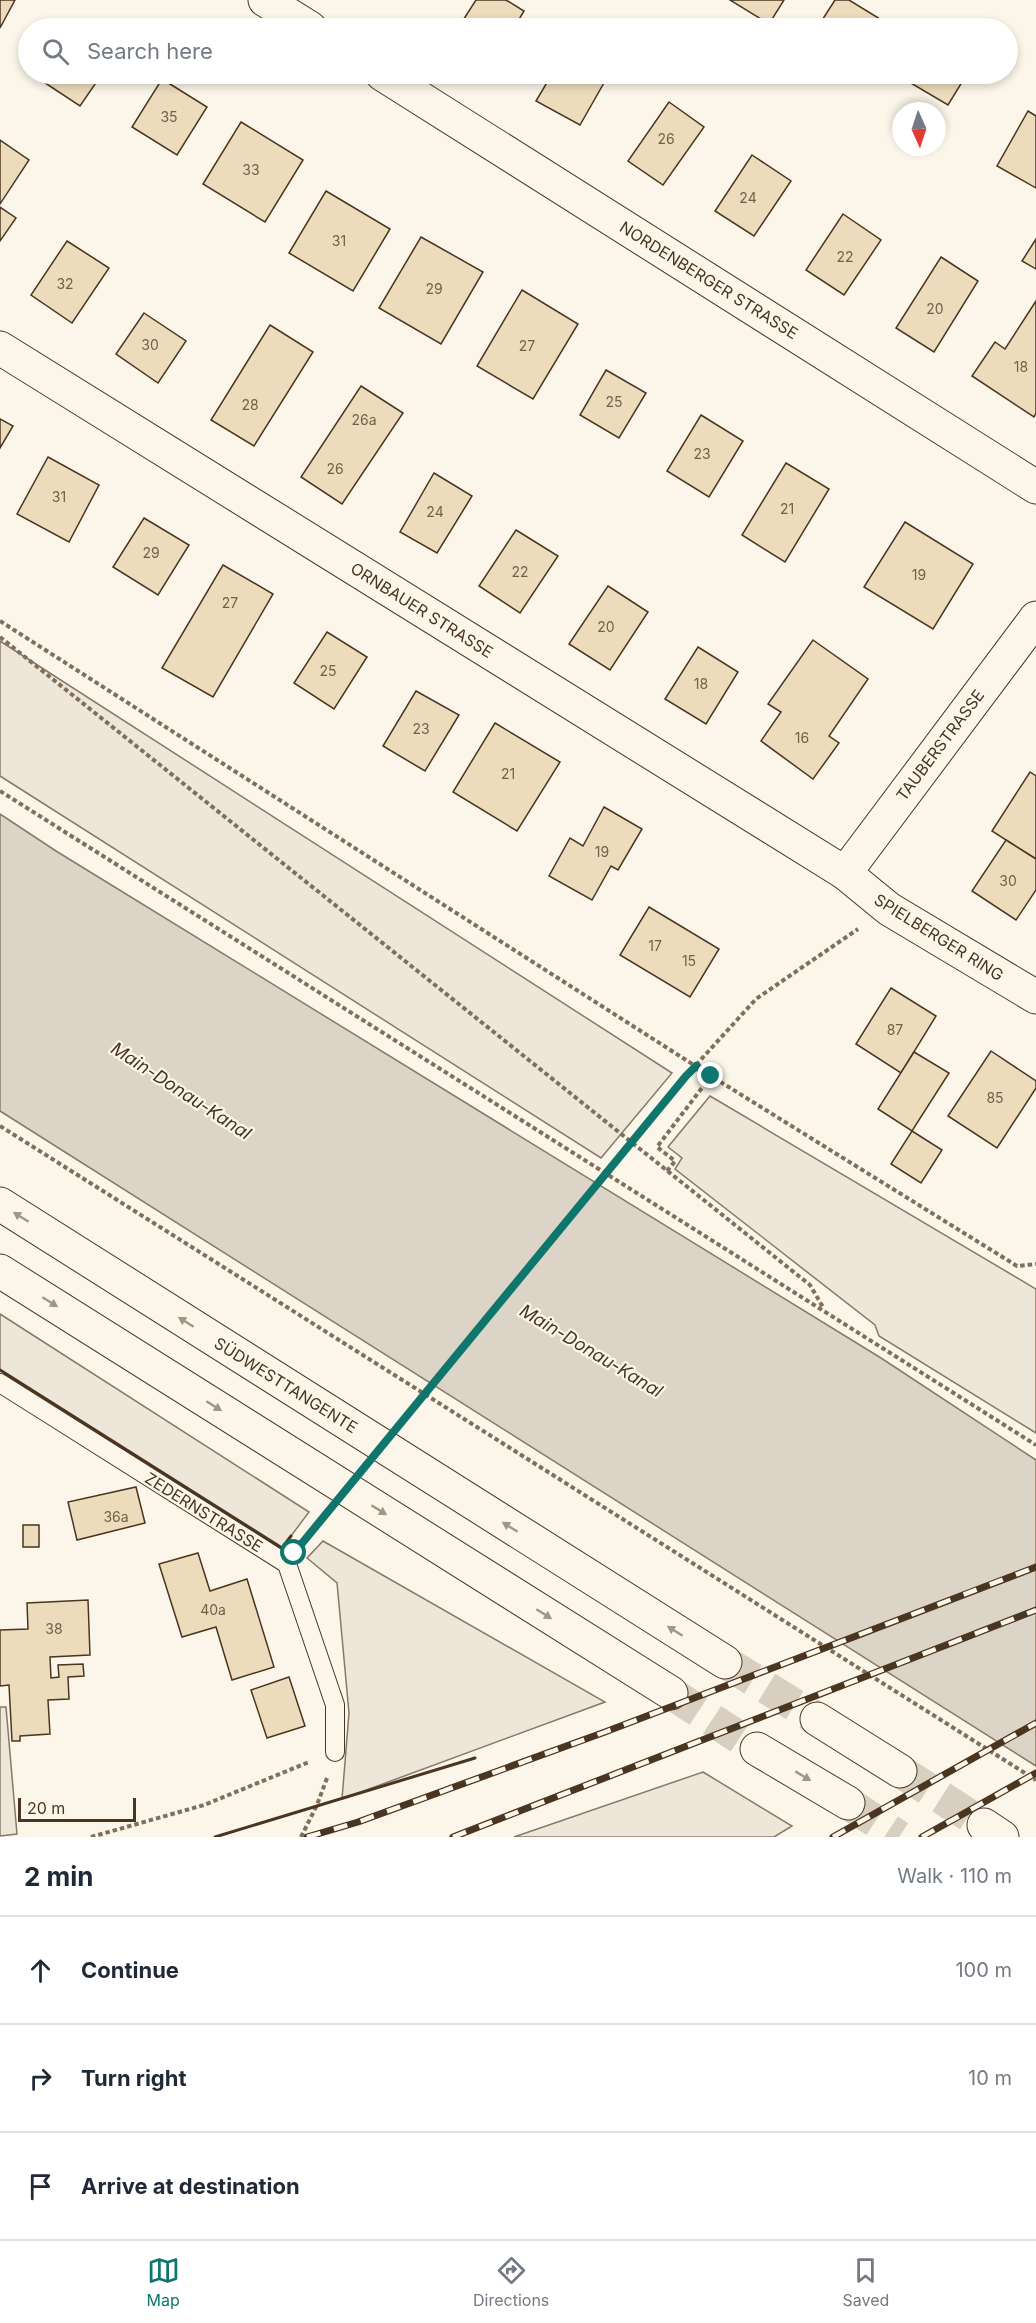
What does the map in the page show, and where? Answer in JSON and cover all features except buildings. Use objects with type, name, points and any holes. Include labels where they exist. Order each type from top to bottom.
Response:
[{"type":"main road","points":[[265,0],[294,18]]},
{"type":"main road","name":"NORDENBERGER STRASSE","points":[[398,84],[1036,487]]},
{"type":"main road","name":"ORNBAUER STRASSE","points":[[0,348],[844,873]]},
{"type":"main road","name":"TAUBERSTRASSE","points":[[844,873],[1036,618]]},
{"type":"main road","name":"SPIELBERGER RING","points":[[844,873],[889,909],[1036,997]]},
{"type":"main road","name":"SÜDWESTTANGENTE","points":[[0,1204],[725,1662]]},
{"type":"main road","points":[[0,1270],[670,1693]]},
{"type":"main road","points":[[818,1719],[900,1771]]},
{"type":"main road","points":[[757,1749],[848,1803]]},
{"type":"lane","name":"ZEDERNSTRASSE","points":[[0,1383],[287,1564],[335,1705],[335,1752]]},
{"type":"path","points":[[0,621],[711,1076],[1017,1266],[1036,1264]]},
{"type":"path","points":[[0,637],[810,1285],[825,1310]]},
{"type":"path","points":[[0,791],[1036,1445]]},
{"type":"path","points":[[294,1553],[686,1076],[756,999],[889,909]]},
{"type":"path","points":[[667,1171],[675,1161],[657,1147],[711,1076]]},
{"type":"path","points":[[0,1125],[1036,1780]]},
{"type":"path","points":[[92,1837],[204,1805],[335,1752]]},
{"type":"path","points":[[301,1837],[317,1805],[335,1752]]},
{"type":"shaded area","points":[[0,641],[672,1073],[601,1158],[0,776]]},
{"type":"shaded area","points":[[710,1096],[1036,1289],[1036,1433],[879,1336],[875,1325],[675,1169],[682,1158],[668,1147]]},
{"type":"shaded area","points":[[0,1314],[309,1512],[282,1548],[0,1370]]},
{"type":"shaded area","points":[[323,1541],[605,1702],[342,1799],[349,1713],[337,1583],[307,1558]]},
{"type":"shaded area","points":[[0,1707],[6,1707],[17,1834],[0,1836]]},
{"type":"shaded area","points":[[703,1772],[792,1826],[774,1837],[514,1837]]},
{"type":"water","name":"Main-Donau-Kanal","points":[[0,814],[56,851],[881,1358],[1036,1460],[1036,1766],[0,1111]]},
{"type":"tunnel","points":[[725,1662],[817,1719]]},
{"type":"tunnel","points":[[671,1693],[757,1749]]},
{"type":"tunnel","points":[[900,1771],[984,1825]]},
{"type":"tunnel","points":[[848,1803],[899,1837]]},
{"type":"railway","points":[[307,1837],[358,1822],[605,1732],[1036,1567]]},
{"type":"railway","points":[[453,1837],[1036,1610]]},
{"type":"railway","points":[[833,1837],[1036,1723]]},
{"type":"railway","points":[[922,1837],[1036,1773]]},
{"type":"wall","points":[[0,1370],[282,1548],[291,1536]]},
{"type":"wall","points":[[215,1837],[475,1758]]},
{"type":"route","points":[[294,1553],[686,1076],[696,1066],[711,1076]]}]
